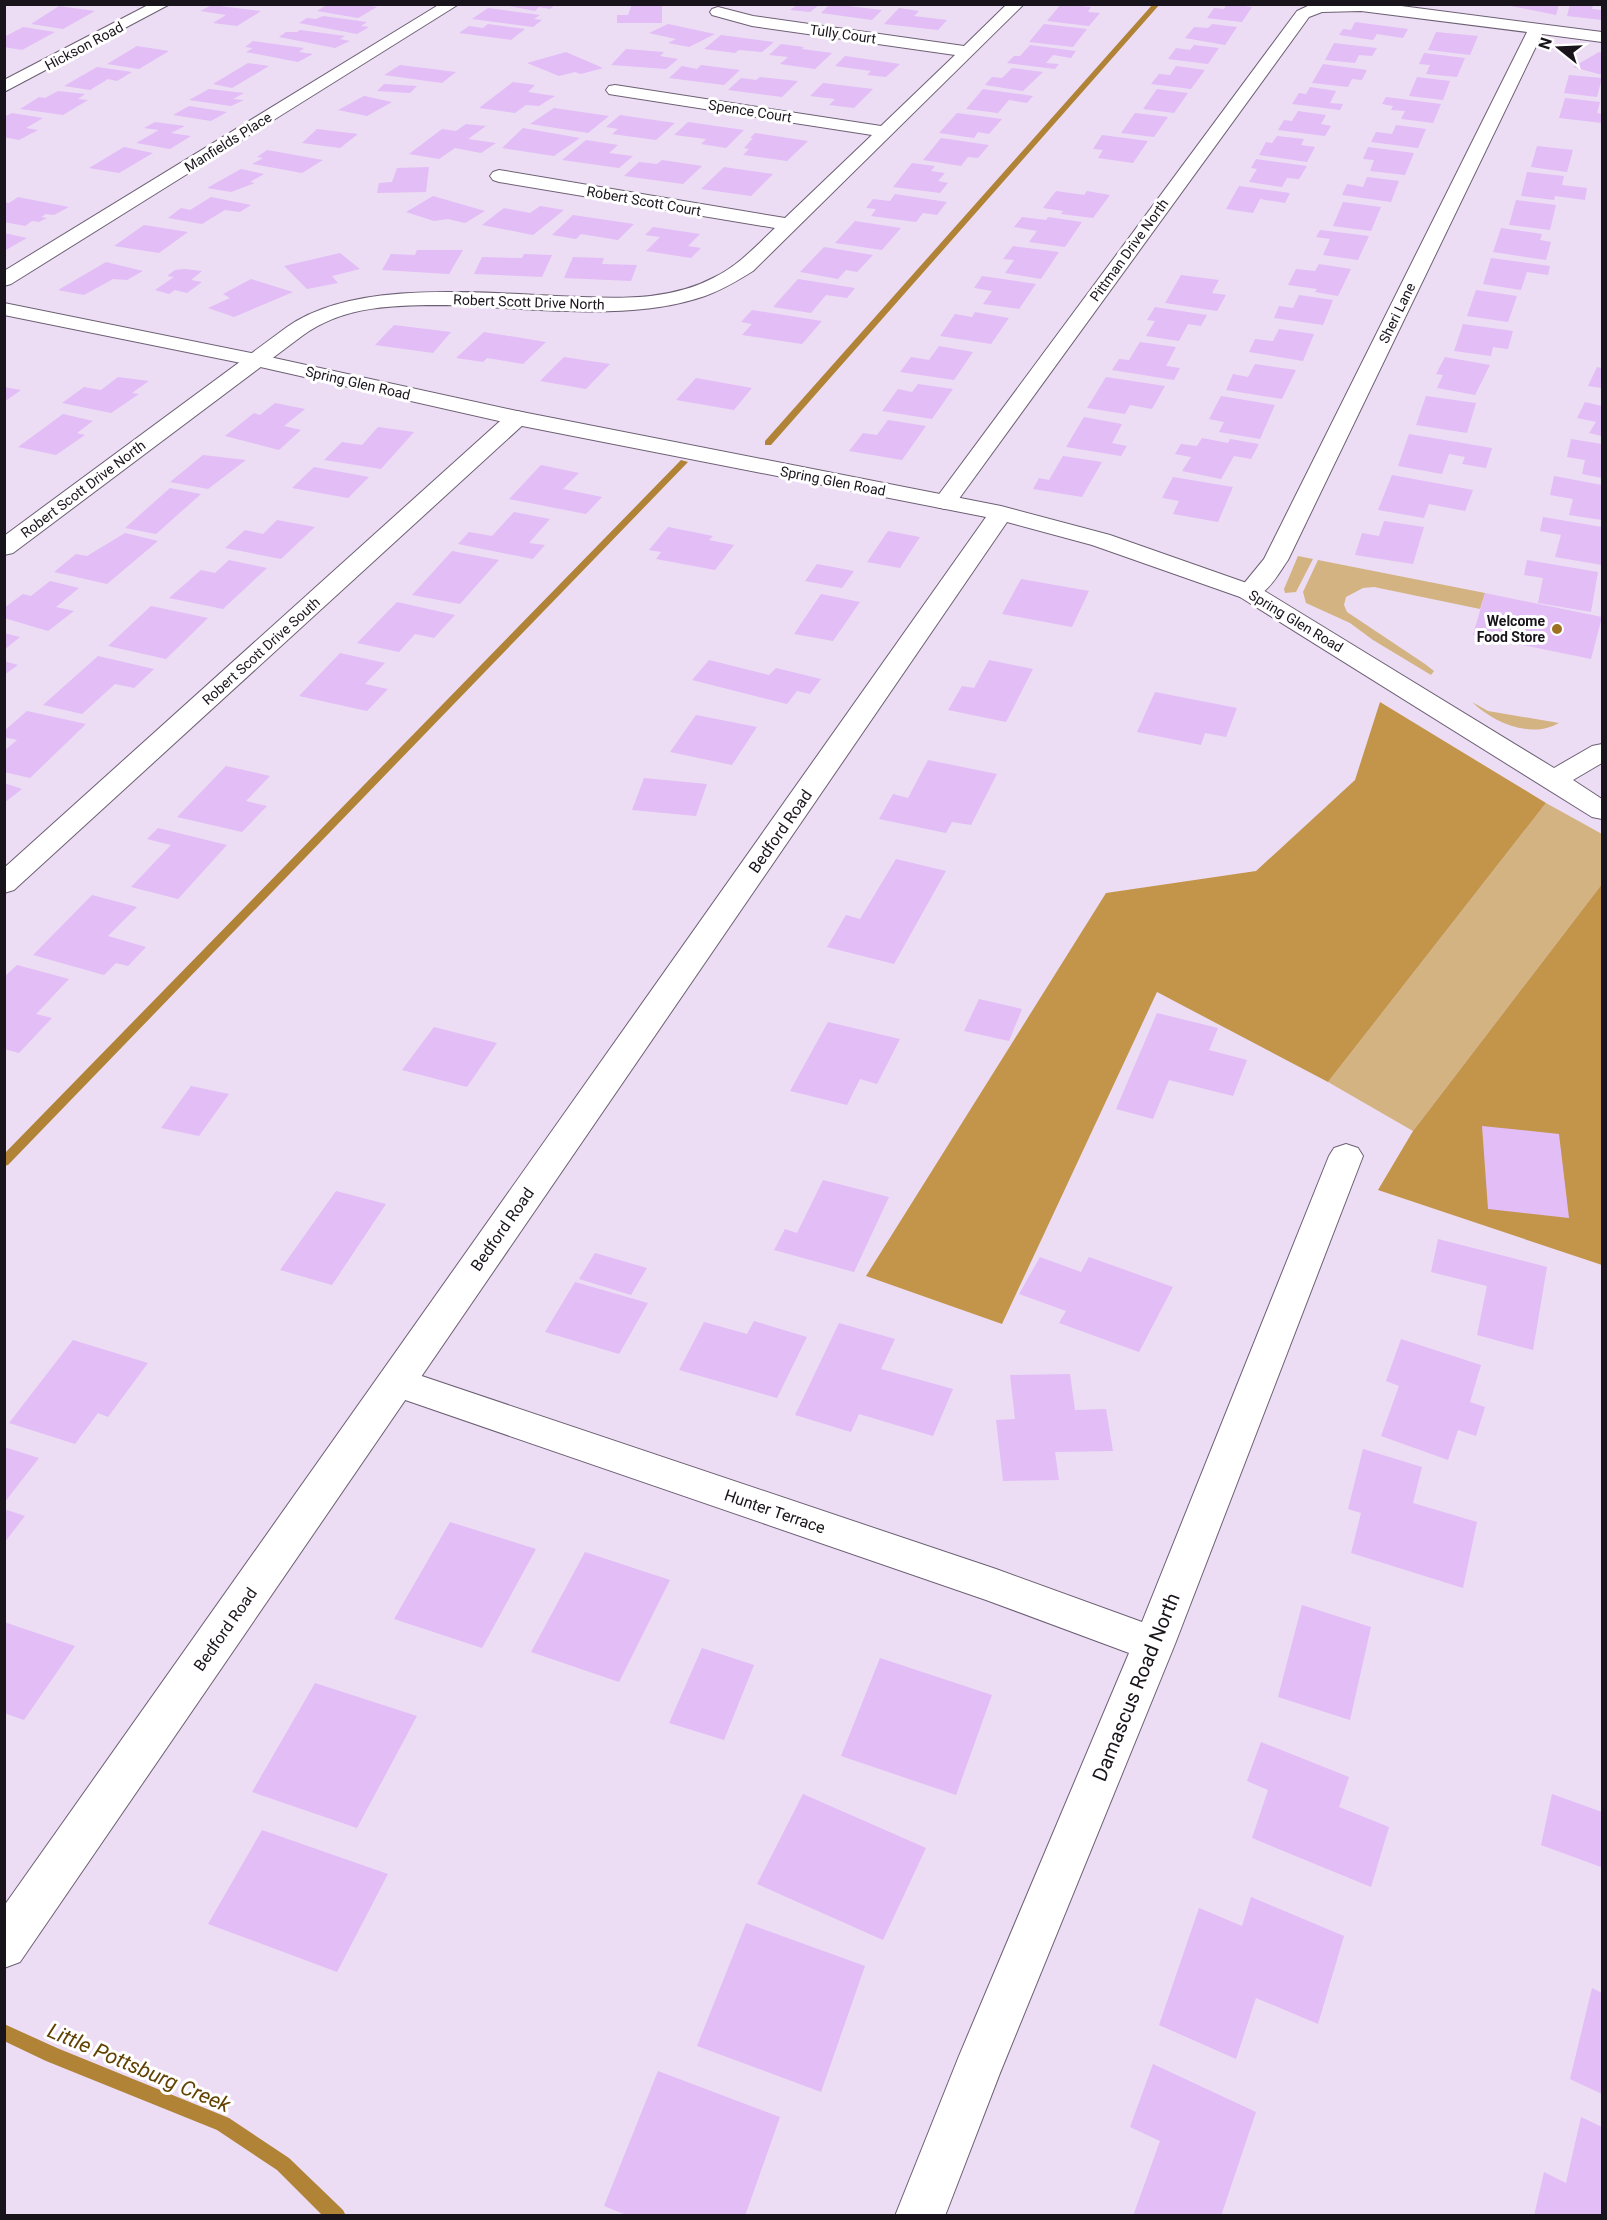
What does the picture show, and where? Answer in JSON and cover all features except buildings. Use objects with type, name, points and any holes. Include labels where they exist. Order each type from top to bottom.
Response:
[{"type":"street","name":"Hickson Road","points":[[4,87],[163,4]]},
{"type":"street","name":"Manfields Place","points":[[4,280],[452,4]]},
{"type":"street","name":"Robert Scott Drive North","points":[[4,548],[310,321],[335,311],[381,300],[459,299],[625,305],[667,301],[691,296],[717,286],[746,267],[1017,4]]},
{"type":"street","name":"Pittman Drive North","points":[[945,502],[1303,14],[1320,7],[1361,6],[1537,28]]},
{"type":"street","name":"Tully Court","points":[[718,12],[752,21],[968,52]]},
{"type":"street","points":[[1537,28],[1602,37]]},
{"type":"street","name":"Sheri Lane","points":[[1249,592],[1260,582],[1276,560],[1537,28]]},
{"type":"street","name":"Spence Court","points":[[615,90],[886,132]]},
{"type":"street","name":"Robert Scott Court","points":[[499,176],[790,225]]},
{"type":"street","name":"Spring Glen Road","points":[[6,310],[256,360],[517,418],[1001,513],[1101,540],[1249,592],[1602,811]]},
{"type":"street","name":"Robert Scott Drive South","points":[[4,884],[517,418]]},
{"type":"street","name":"Bedford Road","points":[[4,1946],[1001,513]]},
{"type":"street","points":[[1553,780],[1602,752]]},
{"type":"street","name":"Damascus Road North","points":[[920,2216],[976,2073],[1154,1644],[1346,1156]]},
{"type":"street","name":"Hunter Terrace","points":[[395,1382],[996,1586],[1154,1644]]},
{"type":"shaded area","points":[[1298,556],[1313,559],[1296,592],[1285,593],[1284,589]]},
{"type":"shaded area","points":[[1318,560],[1485,593],[1480,609],[1374,587],[1363,588],[1346,597],[1344,605],[1347,612],[1425,664],[1434,671],[1431,675],[1373,640],[1350,623],[1306,603],[1303,592]]},
{"type":"shaded area","points":[[1380,702],[1546,803],[1328,1082],[1157,992],[1002,1324],[866,1276],[1106,893],[1256,871],[1355,780]]},
{"type":"shaded area","points":[[1472,702],[1488,711],[1559,723],[1548,728],[1525,729],[1502,722]]},
{"type":"shaded area","points":[[1546,803],[1602,834],[1602,884],[1413,1131],[1328,1082]]},
{"type":"shaded area","points":[[1602,884],[1602,1265],[1378,1190],[1413,1131]]},
{"type":"waterway","points":[[768,443],[1157,4]]},
{"type":"waterway","points":[[4,1162],[684,462]]},
{"type":"waterway","name":"Little Pottsburg Creek","points":[[4,2032],[52,2055],[223,2124],[283,2164],[337,2216]]},
{"type":"place","name":"Welcome Food Store","points":[[1557,629]]}]
